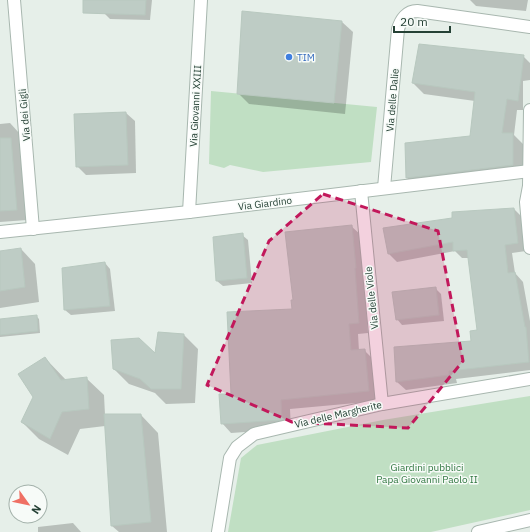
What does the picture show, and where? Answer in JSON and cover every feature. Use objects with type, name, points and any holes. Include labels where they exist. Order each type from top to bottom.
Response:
[{"type":"street","name":"Via dei Gigli","points":[[14,0],[33,229]]},
{"type":"street","name":"Via Giovanni XXIII","points":[[189,212],[202,0]]},
{"type":"street","name":"Via delle Dalie","points":[[384,188],[398,29],[406,14],[417,11],[530,27]]},
{"type":"street","points":[[530,110],[529,186],[526,202],[530,248]]},
{"type":"street","name":"Via Giardino","points":[[0,232],[189,212],[529,172]]},
{"type":"street","name":"Via delle Viole","points":[[361,191],[382,404]]},
{"type":"street","name":"Via delle Margherite","points":[[218,532],[230,458],[237,447],[248,438],[258,433],[382,404],[530,379]]},
{"type":"street","points":[[478,532],[530,520]]},
{"type":"highlighted area","points":[[323,194],[438,231],[463,361],[408,428],[292,422],[207,385],[269,241]]},
{"type":"green space","points":[[211,91],[377,107],[371,162],[263,172],[230,165],[224,168],[209,164]]},
{"type":"green space","name":"Giardini pubblici Papa Giovanni Paolo II","points":[[530,396],[530,510],[431,532],[228,532],[241,458],[257,445],[383,420]]},
{"type":"building","points":[[83,0],[146,0],[145,15],[83,13]]},
{"type":"building","name":"TIM","points":[[242,11],[342,21],[334,103],[237,94]]},
{"type":"building","points":[[419,44],[524,55],[518,101],[507,99],[502,133],[513,133],[513,165],[406,178],[405,143],[470,136],[475,92],[412,83]]},
{"type":"building","points":[[126,112],[128,165],[76,167],[74,114]]},
{"type":"building","points":[[0,138],[11,138],[17,210],[0,211]]},
{"type":"building","points":[[514,208],[518,243],[505,245],[508,273],[515,272],[526,327],[529,362],[449,371],[449,375],[396,382],[394,347],[471,341],[470,331],[477,330],[467,250],[453,251],[453,242],[388,254],[383,228],[452,218],[452,212]]},
{"type":"building","points":[[352,225],[359,323],[349,324],[351,350],[365,349],[369,391],[281,400],[282,420],[221,424],[219,394],[231,394],[227,312],[292,309],[291,300],[293,300],[285,232]]},
{"type":"building","points":[[243,233],[247,278],[216,281],[213,237]]},
{"type":"building","points":[[21,248],[25,287],[0,291],[0,251]]},
{"type":"building","points":[[105,262],[110,306],[64,310],[62,268]]},
{"type":"building","points":[[436,287],[439,315],[396,320],[392,292]]},
{"type":"building","points":[[37,315],[38,331],[0,335],[0,319]]},
{"type":"building","points":[[158,332],[184,334],[181,389],[151,389],[140,379],[113,369],[111,340],[139,338],[155,353]]},
{"type":"building","points":[[45,357],[61,380],[87,377],[89,409],[62,412],[50,439],[21,422],[33,397],[18,374]]},
{"type":"building","points":[[104,414],[141,414],[151,522],[111,526]]},
{"type":"place","name":"TIM","points":[[289,57]]}]
